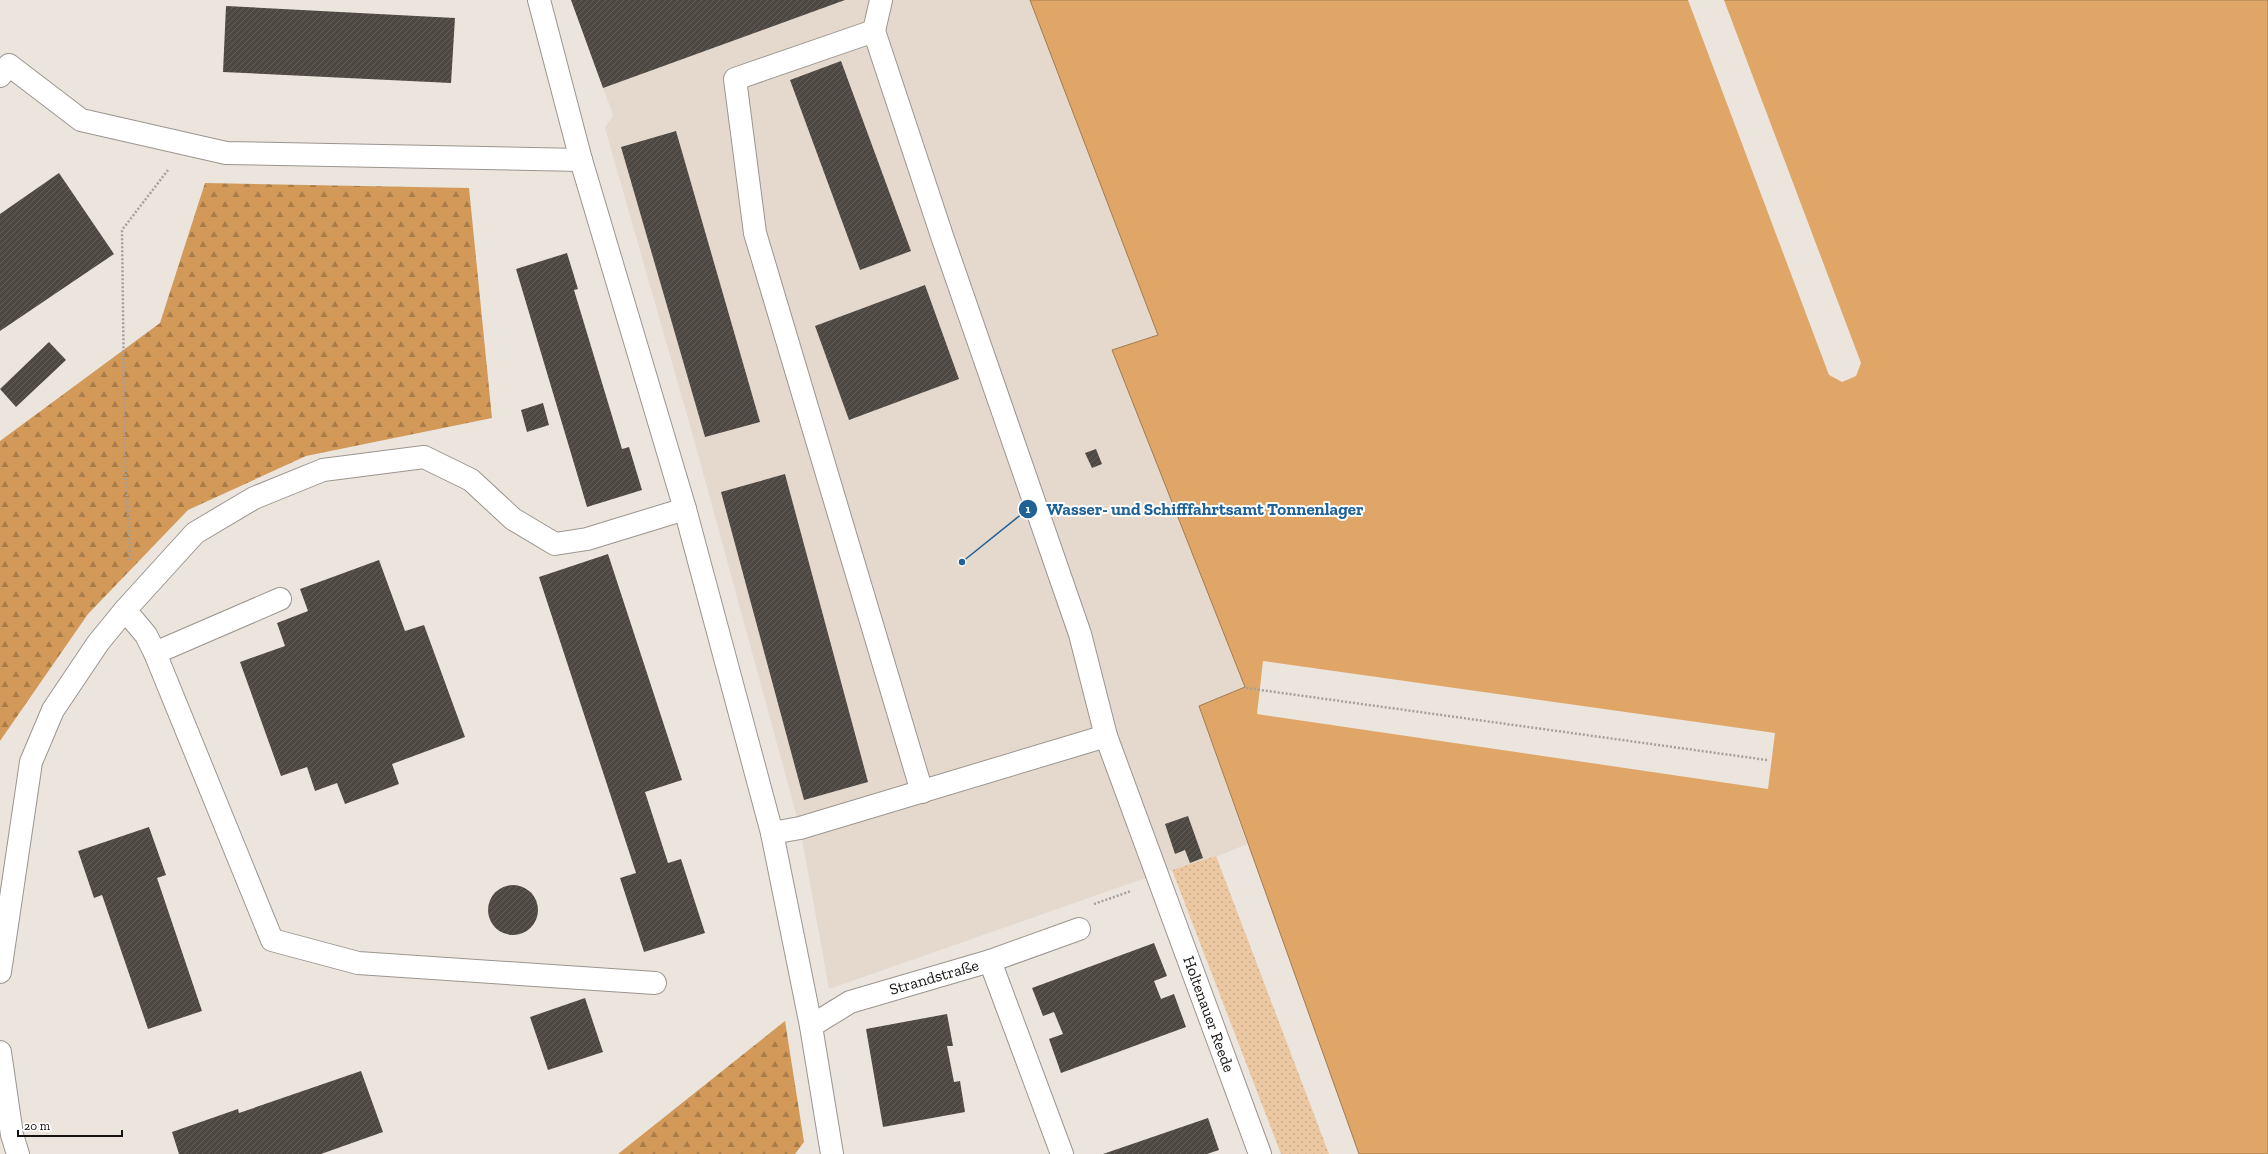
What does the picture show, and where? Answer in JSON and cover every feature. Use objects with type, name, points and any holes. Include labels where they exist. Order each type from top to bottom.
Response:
[{"type":"street","points":[[540,0],[582,160],[685,509],[772,833],[811,1026],[832,1154]]},
{"type":"street","points":[[881,0],[874,32],[735,80],[756,233],[922,792]]},
{"type":"street","name":"Holtenauer Reede","points":[[874,32],[943,239],[1080,634],[1106,736],[1260,1154]]},
{"type":"street","points":[[3,65],[81,120],[226,153],[582,160]]},
{"type":"street","points":[[0,972],[31,762],[53,710],[98,643],[125,610],[194,534],[254,498],[323,470],[424,457],[471,480],[513,519],[555,544],[587,539],[685,509]]},
{"type":"street","points":[[156,653],[280,599]]},
{"type":"street","points":[[125,610],[146,635],[156,653],[272,940],[358,963],[655,983]]},
{"type":"street","points":[[772,833],[800,828],[1106,736]]},
{"type":"street","points":[[990,961],[1079,929]]},
{"type":"street","name":"Strandstraße","points":[[811,1026],[850,1002],[990,961],[1062,1154]]},
{"type":"street","points":[[0,1052],[12,1134],[18,1154]]},
{"type":"path","points":[[129,563],[130,547],[125,467],[122,230],[188,144]]},
{"type":"path","points":[[1246,688],[1259,688],[1767,760]]},
{"type":"shaded area","points":[[571,0],[1030,0],[1158,335],[1113,350],[1246,688],[1199,706],[1247,844],[1211,859],[1157,874],[829,989],[800,828],[693,436],[605,128],[613,115]]},
{"type":"shaded area","points":[[1030,0],[2268,0],[2268,1154],[1359,1154],[1199,706],[1245,687],[1112,350],[1158,335]]},
{"type":"shaded area","points":[[1216,856],[1329,1154],[1281,1154],[1172,870]]},
{"type":"green space","points":[[205,183],[469,188],[492,418],[306,456],[188,510],[88,614],[0,741],[0,441],[160,323]]},
{"type":"green space","points":[[785,1021],[804,1142],[795,1154],[618,1154]]},
{"type":"pier","points":[[1688,0],[1724,0],[1861,363],[1856,376],[1842,382],[1829,375]]},
{"type":"pier","points":[[1263,661],[1775,733],[1768,789],[1257,714]]},
{"type":"building","points":[[571,0],[845,0],[603,88]]},
{"type":"building","points":[[226,6],[455,18],[451,83],[223,72]]},
{"type":"building","points":[[841,61],[911,251],[860,270],[790,80]]},
{"type":"building","points":[[676,131],[760,422],[705,437],[621,147]]},
{"type":"building","points":[[59,173],[114,254],[0,331],[0,214]]},
{"type":"building","points":[[567,253],[578,289],[574,290],[622,449],[629,447],[642,490],[587,507],[516,269]]},
{"type":"building","points":[[925,285],[959,379],[849,420],[815,326]]},
{"type":"building","points":[[49,342],[66,360],[16,407],[0,389]]},
{"type":"building","points":[[543,403],[549,425],[527,432],[521,410]]},
{"type":"building","points":[[1096,449],[1102,464],[1092,468],[1085,453]]},
{"type":"building","points":[[785,474],[868,782],[804,800],[721,492]]},
{"type":"building","points":[[608,554],[682,780],[645,792],[668,863],[681,859],[705,933],[644,952],[620,878],[636,873],[539,577]]},
{"type":"building","points":[[379,560],[405,631],[424,625],[465,737],[392,764],[399,784],[345,804],[337,783],[315,791],[307,767],[281,776],[240,662],[285,646],[277,623],[308,611],[300,589]]},
{"type":"building","points":[[1188,816],[1203,858],[1190,863],[1185,850],[1175,854],[1165,824]]},
{"type":"building","points":[[149,827],[166,875],[157,878],[202,1011],[148,1029],[102,895],[94,898],[78,851]]},
{"type":"building","points":[[508,885],[518,885],[531,892],[538,905],[538,915],[531,928],[518,935],[508,935],[499,931],[492,924],[488,915],[488,905],[492,896],[499,889]]},
{"type":"building","points":[[1154,943],[1167,976],[1154,981],[1161,999],[1174,994],[1186,1027],[1061,1073],[1049,1039],[1063,1034],[1054,1012],[1043,1016],[1032,988]]},
{"type":"building","points":[[585,998],[603,1052],[548,1070],[530,1017]]},
{"type":"building","points":[[947,1014],[953,1046],[947,1046],[954,1082],[960,1081],[965,1112],[883,1127],[866,1029]]},
{"type":"building","points":[[361,1071],[383,1132],[321,1154],[179,1154],[172,1132],[238,1109],[239,1113]]},
{"type":"building","points":[[1208,1118],[1219,1150],[1207,1154],[1103,1154]]},
{"type":"place","name":"Wasser- und Schifffahrtsamt Tonnenlager","points":[[962,562]]}]
